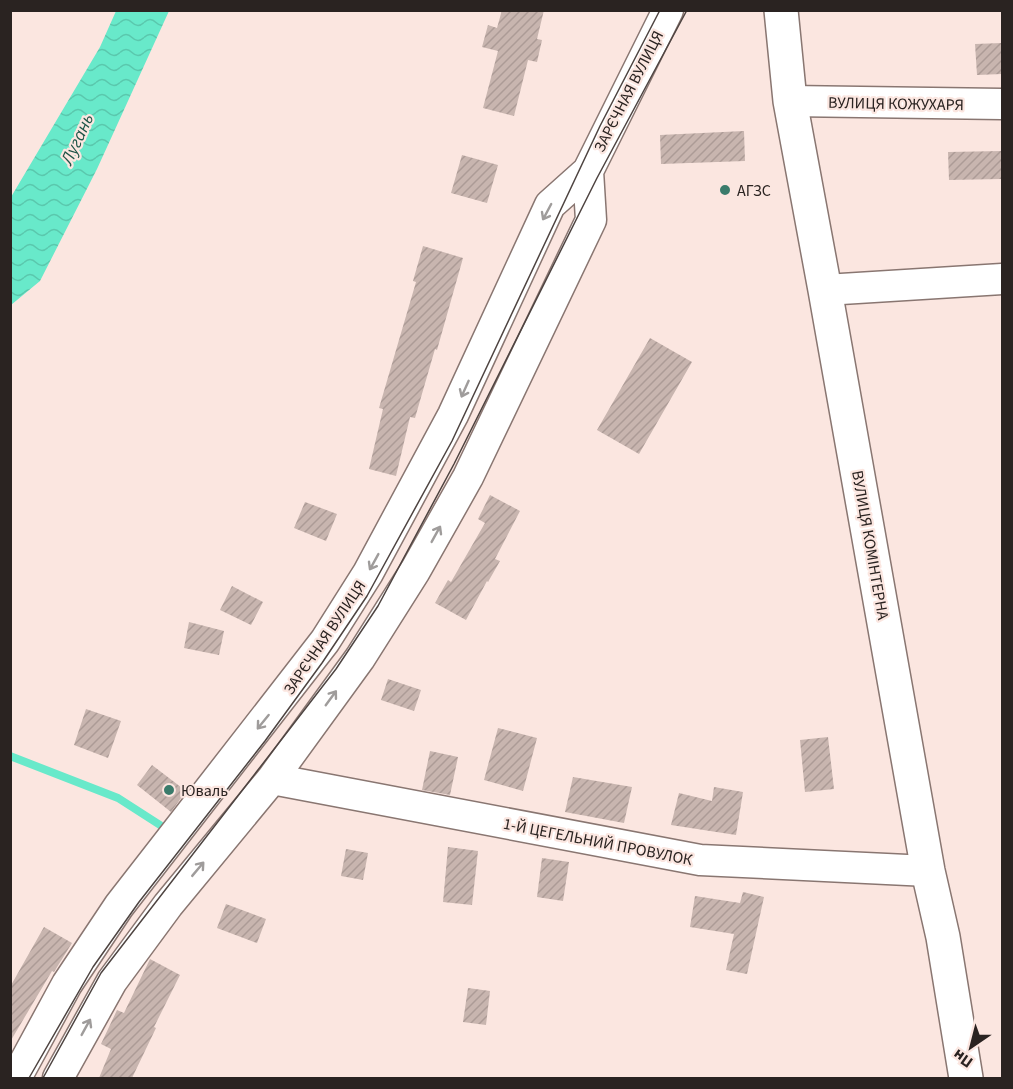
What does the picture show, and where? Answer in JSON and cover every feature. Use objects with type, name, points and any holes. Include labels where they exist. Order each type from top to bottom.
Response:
[{"type":"main road","name":"ВУЛИЦЯ КОМІНТЕРНА","points":[[782,10],[790,102],[928,871],[943,937],[966,1078]]},
{"type":"street","name":"ЗАРЄЧНАЯ ВУЛИЦЯ","points":[[16,1078],[67,984],[119,906],[276,707],[331,632],[368,573],[453,415],[550,205],[588,171],[668,10]]},
{"type":"street","name":"ВУЛИЦЯ КОЖУХАРЯ","points":[[790,102],[1002,104]]},
{"type":"street","name":"ЗАРЄЧНАЯ ВУЛИЦЯ","points":[[58,1078],[112,981],[168,905],[272,779],[360,658],[415,571],[468,477],[591,220],[588,171]]},
{"type":"street","points":[[825,290],[1002,279]]},
{"type":"street","name":"1-Й ЦЕГЕЛЬНИЙ ПРОВУЛОК","points":[[272,779],[700,860],[928,871]]},
{"type":"water","name":"Лугань","points":[[116,11],[169,11],[97,169],[40,281],[11,305],[11,197],[100,47]]},
{"type":"building","points":[[502,10],[544,10],[537,39],[542,40],[537,62],[528,60],[514,116],[483,108],[498,51],[482,47],[488,25],[497,28]]},
{"type":"building","points":[[1002,43],[1002,74],[977,75],[975,44]]},
{"type":"building","points":[[744,131],[745,161],[661,164],[660,135]]},
{"type":"building","points":[[1002,151],[1002,179],[949,180],[948,152]]},
{"type":"building","points":[[462,155],[498,165],[487,203],[451,193]]},
{"type":"building","points":[[423,246],[463,258],[415,418],[410,417],[396,476],[369,469],[383,409],[379,408],[416,282],[413,281]]},
{"type":"building","points":[[650,338],[692,362],[639,454],[597,430]]},
{"type":"building","points":[[490,495],[520,511],[495,559],[500,561],[466,620],[435,603],[448,580],[451,582],[485,523],[478,519]]},
{"type":"building","points":[[305,502],[337,514],[326,541],[294,528]]},
{"type":"building","points":[[232,586],[263,602],[251,625],[220,610]]},
{"type":"building","points":[[189,622],[224,631],[219,655],[184,648]]},
{"type":"building","points":[[388,679],[421,690],[414,711],[381,700]]},
{"type":"building","points":[[86,709],[121,721],[108,758],[74,745]]},
{"type":"building","points":[[498,728],[537,738],[523,791],[484,780]]},
{"type":"building","points":[[828,737],[834,789],[805,792],[800,740]]},
{"type":"building","points":[[430,751],[458,757],[450,795],[422,790]]},
{"type":"building","points":[[152,765],[186,791],[171,812],[137,785]]},
{"type":"building","points":[[573,777],[632,787],[624,823],[565,812]]},
{"type":"building","points":[[714,787],[743,792],[736,835],[671,825],[679,793],[712,801]]},
{"type":"building","points":[[448,847],[478,851],[472,905],[443,902]]},
{"type":"building","points":[[346,849],[368,853],[363,880],[341,876]]},
{"type":"building","points":[[542,858],[569,862],[563,901],[537,897]]},
{"type":"building","points":[[743,892],[764,897],[747,974],[726,970],[734,934],[690,927],[695,896],[740,903]]},
{"type":"building","points":[[226,904],[266,919],[257,943],[217,928]]},
{"type":"building","points":[[44,927],[72,943],[54,972],[52,971],[10,1042],[10,987]]},
{"type":"building","points":[[150,959],[180,975],[132,1078],[99,1078],[111,1049],[101,1044],[117,1010],[124,1013]]},
{"type":"building","points":[[468,988],[490,991],[486,1025],[463,1022]]},
{"type":"waterway","points":[[10,756],[118,798],[160,825]]},
{"type":"tram line","points":[[29,1078],[93,967],[139,902],[265,741],[367,596],[452,441],[600,126],[660,10]]},
{"type":"tram line","points":[[43,1078],[101,973],[336,669],[378,606],[454,464],[597,178],[687,10]]},
{"type":"place","name":"АГЗС","points":[[725,190]]},
{"type":"place","name":"Юваль","points":[[169,790]]}]
